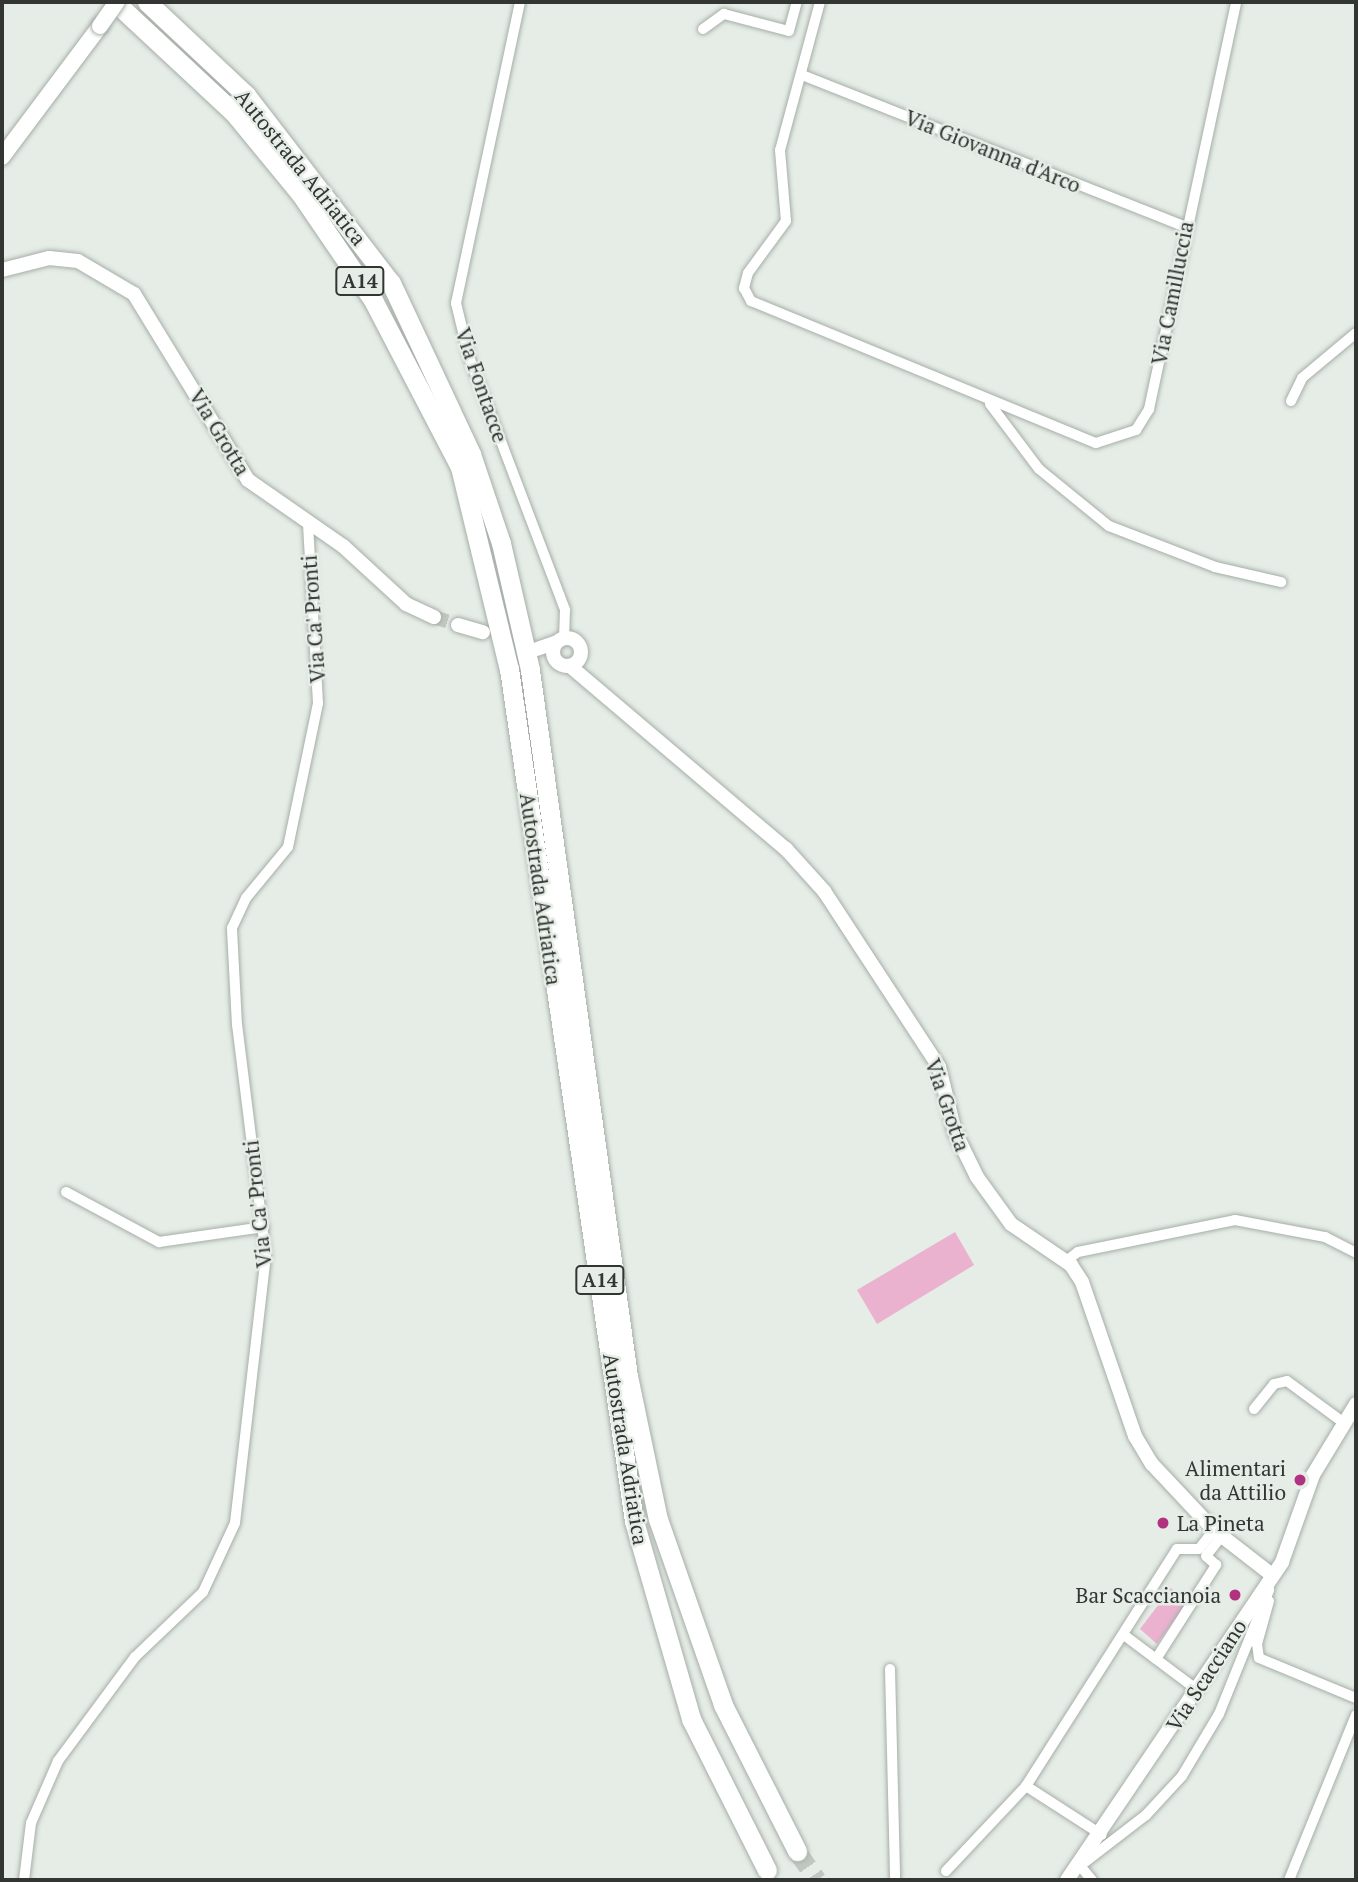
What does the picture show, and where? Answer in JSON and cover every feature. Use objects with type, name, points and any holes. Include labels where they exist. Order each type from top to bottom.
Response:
[{"type":"highway","name":"Autostrada Adriatica","points":[[116,2],[235,114],[300,193],[373,300],[460,467],[509,669],[634,1521],[691,1718],[767,1870]]},
{"type":"highway","name":"Autostrada Adriatica","points":[[147,2],[246,95],[391,283],[471,454],[501,543],[530,670],[628,1376],[658,1519],[723,1705],[797,1851]]},
{"type":"main road","points":[[2,157],[116,2]]},
{"type":"street","name":"Via Fontacce","points":[[520,2],[456,303],[469,357],[565,610],[561,640]]},
{"type":"street","points":[[703,29],[724,14],[789,31],[797,2]]},
{"type":"street","name":"Via Camilluccia","points":[[820,2],[780,150],[786,221],[748,273],[744,288],[751,301],[990,404],[1096,443],[1136,430],[1149,409],[1185,228],[1236,2]]},
{"type":"street","name":"Via Giovanna d'Arco","points":[[802,75],[1185,228]]},
{"type":"street","name":"Via Grotta","points":[[2,270],[19,268],[49,258],[78,261],[134,294],[248,480],[308,523],[406,604],[434,617]]},
{"type":"street","points":[[2,262],[19,268]]},
{"type":"street","points":[[1291,401],[1302,378],[1356,333]]},
{"type":"street","name":"Via Camilluccia","points":[[990,404],[1039,469],[1109,526],[1204,564],[1281,582]]},
{"type":"street","name":"Via Ca' Pronti","points":[[24,1880],[31,1823],[58,1760],[135,1657],[203,1592],[235,1523],[264,1292],[264,1227],[231,948],[237,914],[288,847],[318,704],[308,523]]},
{"type":"street","points":[[458,625],[483,632]]},
{"type":"street","name":"Via Grotta","points":[[561,640],[554,657],[570,666],[804,866],[924,1040],[976,1177],[1011,1224],[1065,1262],[1082,1282],[1135,1436],[1218,1534],[1272,1580]]},
{"type":"street","points":[[561,640],[581,649],[570,666]]},
{"type":"street","points":[[66,1192],[159,1242],[264,1227]]},
{"type":"street","points":[[1065,1262],[1078,1252],[1235,1220],[1325,1237],[1356,1253]]},
{"type":"street","points":[[1254,1409],[1274,1384],[1287,1381],[1344,1423]]},
{"type":"street","name":"Via Scacciano","points":[[1068,1880],[1083,1864],[1196,1689],[1272,1580],[1293,1537],[1313,1475],[1356,1404]]},
{"type":"street","points":[[946,1871],[1026,1786],[1177,1549],[1199,1549],[1218,1534]]},
{"type":"street","points":[[1156,1659],[1216,1565],[1206,1556],[1218,1534]]},
{"type":"street","points":[[1272,1580],[1255,1654],[1356,1698]]},
{"type":"street","points":[[1092,1880],[1083,1864],[1146,1815],[1182,1776],[1219,1714],[1272,1580]]},
{"type":"street","points":[[1124,1635],[1196,1689]]},
{"type":"street","points":[[890,1669],[895,1880]]},
{"type":"street","points":[[1289,1880],[1356,1714]]},
{"type":"street","points":[[1026,1786],[1102,1835]]},
{"type":"shaded area","points":[[955,1232],[974,1265],[877,1324],[857,1290]]},
{"type":"shaded area","points":[[1171,1588],[1187,1603],[1157,1644],[1140,1629]]},
{"type":"tunnel","points":[[434,617],[458,625]]},
{"type":"tunnel","points":[[797,1851],[817,1880]]},
{"type":"place","name":"Alimentari da Attilio","points":[[1300,1480]]},
{"type":"place","name":"La Pineta","points":[[1163,1523]]},
{"type":"place","name":"Bar Scaccianoia","points":[[1235,1595]]}]
